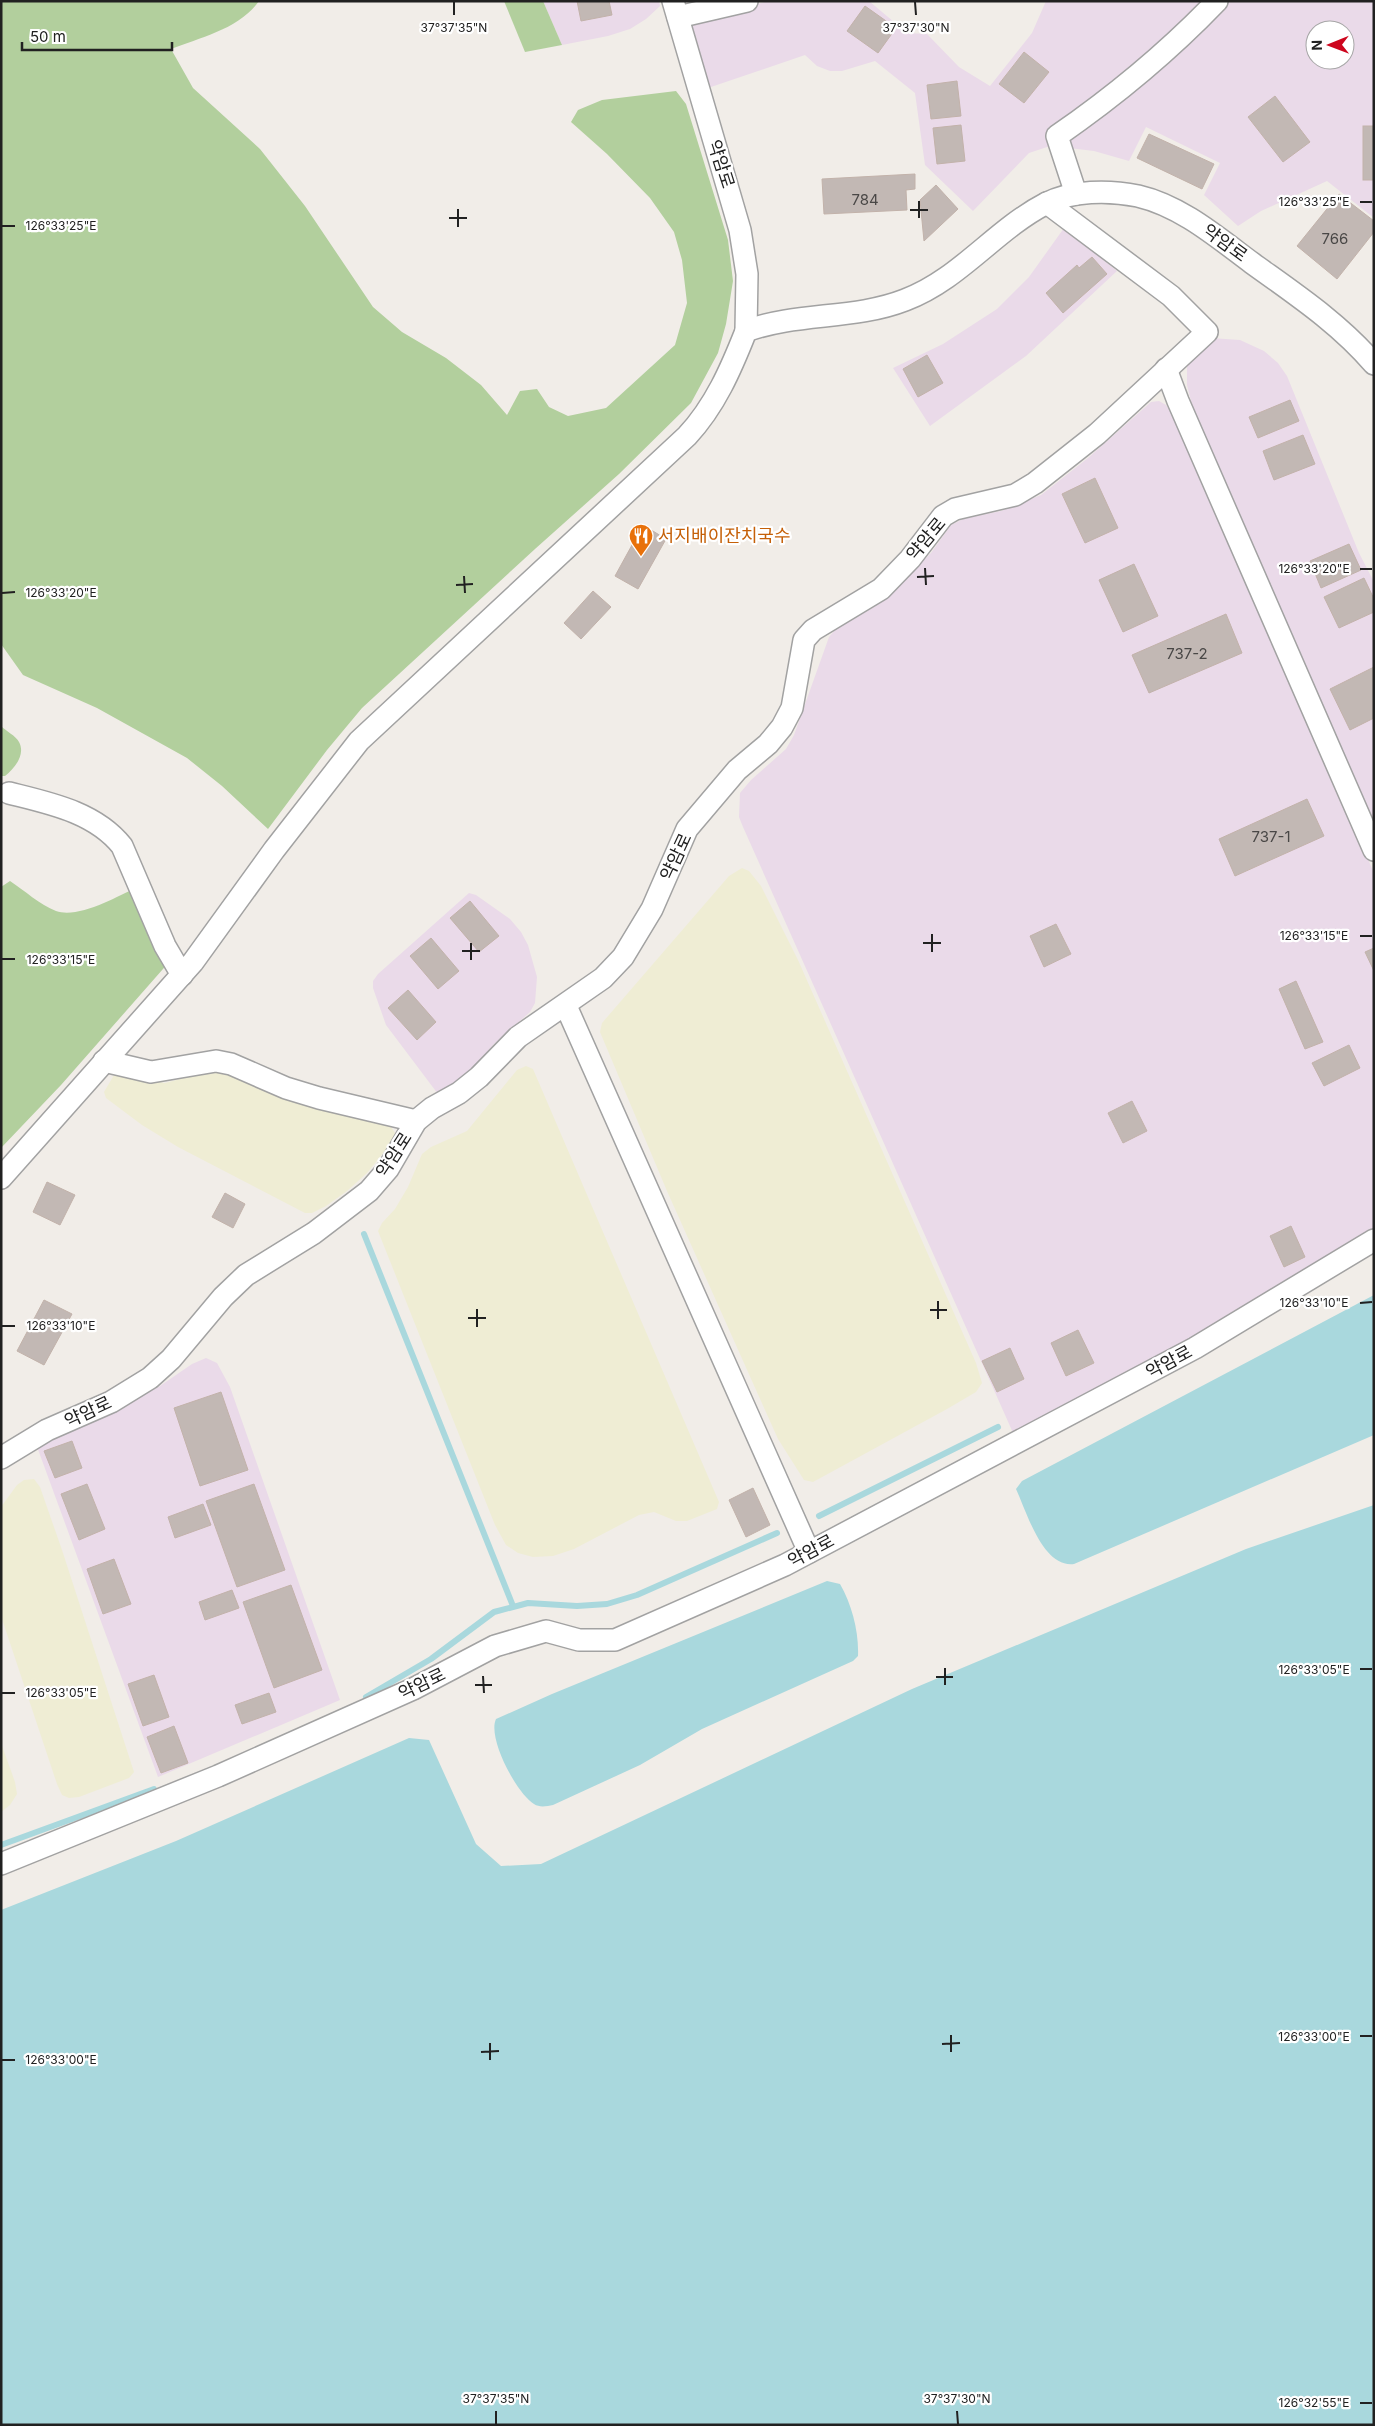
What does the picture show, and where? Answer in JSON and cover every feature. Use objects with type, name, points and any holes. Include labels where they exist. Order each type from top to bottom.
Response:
[{"type":"street","points":[[675,9],[746,1]]},
{"type":"street","points":[[1076,194],[1057,136],[1106,101],[1142,72],[1217,1]]},
{"type":"street","name":"약암로","points":[[1,1178],[182,975],[274,850],[359,741],[687,436],[705,416],[746,331],[746,274],[740,230],[675,9]]},
{"type":"street","name":"약암로","points":[[746,331],[764,324],[843,315],[905,300],[939,283],[1047,203],[1076,194],[1106,192],[1139,196],[1171,208],[1198,224],[1315,308],[1345,333],[1374,364]]},
{"type":"street","name":"약암로","points":[[1,1458],[47,1430],[111,1402],[150,1378],[171,1359],[223,1297],[246,1275],[314,1232],[369,1191],[388,1170],[416,1121],[432,1108],[459,1093],[479,1077],[518,1037],[566,1006],[603,978],[623,958],[652,909],[688,829],[737,770],[768,744],[782,727],[792,708],[804,640],[814,630],[881,589],[910,559],[943,516],[955,509],[1015,494],[1035,483],[1097,434],[1207,332],[1171,296],[1047,203]]},
{"type":"street","points":[[1166,369],[1178,401],[1374,850]]},
{"type":"street","points":[[9,793],[63,808],[87,818],[113,835],[128,860],[165,946],[182,975]]},
{"type":"street","points":[[566,1006],[809,1552]]},
{"type":"street","points":[[104,1061],[151,1072],[216,1061],[231,1064],[286,1088],[319,1098],[416,1121]]},
{"type":"street","name":"약암로","points":[[1,1864],[218,1776],[413,1689],[495,1646],[546,1631],[579,1640],[615,1640],[776,1569],[1195,1348],[1374,1240]]},
{"type":"shaded area","points":[[543,1],[659,1],[660,6],[646,19],[630,29],[608,36],[562,45]]},
{"type":"shaded area","points":[[769,1],[869,1],[907,33],[927,34],[959,67],[990,86],[1032,33],[1046,1],[1374,1],[1374,218],[1327,181],[1261,211],[1238,226],[1204,195],[1220,163],[1146,127],[1129,161],[1094,151],[1069,148],[1047,147],[1029,153],[973,211],[925,165],[915,93],[875,61],[842,71],[830,71],[817,66],[805,55],[708,88],[690,26],[696,20]]},
{"type":"shaded area","points":[[1064,228],[1117,271],[1026,356],[930,426],[893,368],[943,344],[997,309],[1029,277]]},
{"type":"shaded area","points":[[1211,338],[1240,340],[1264,351],[1278,363],[1287,376],[1359,553],[1374,582],[1374,837],[1198,429],[1187,385],[1187,366],[1197,348]]},
{"type":"shaded area","points":[[1159,401],[1166,405],[1176,420],[1374,873],[1374,1232],[1266,1298],[1014,1435],[743,827],[739,817],[740,793],[751,780],[786,749],[794,735],[829,637],[835,630],[872,608],[892,592],[931,553],[951,525],[963,519],[1001,511],[1041,495],[1088,458],[1151,402]]},
{"type":"shaded area","points":[[742,868],[749,871],[761,886],[798,960],[976,1363],[982,1383],[976,1392],[947,1409],[813,1482],[804,1480],[778,1439],[667,1191],[600,1032],[602,1023],[729,876]]},
{"type":"shaded area","points":[[469,893],[476,895],[510,919],[521,932],[528,945],[537,977],[535,1003],[530,1012],[494,1044],[469,1073],[438,1094],[386,1025],[373,988],[373,981],[378,974]]},
{"type":"shaded area","points":[[526,1066],[533,1069],[719,1502],[717,1509],[687,1521],[676,1521],[654,1512],[639,1515],[574,1549],[553,1556],[533,1557],[518,1553],[506,1545],[495,1525],[378,1231],[382,1223],[395,1209],[408,1187],[422,1154],[431,1147],[467,1131],[517,1070]]},
{"type":"shaded area","points":[[210,1071],[223,1072],[305,1103],[391,1127],[395,1133],[393,1141],[367,1173],[347,1191],[326,1206],[312,1213],[305,1213],[178,1147],[142,1125],[106,1098],[104,1092],[114,1075],[120,1074],[165,1083]]},
{"type":"shaded area","points":[[206,1358],[217,1363],[230,1387],[340,1700],[158,1777],[36,1444],[120,1407],[160,1386],[192,1364]]},
{"type":"shaded area","points":[[34,1479],[40,1487],[62,1550],[134,1772],[129,1778],[79,1797],[69,1798],[62,1795],[57,1784],[1,1616],[1,1507],[17,1485],[24,1480]]},
{"type":"shaded area","points":[[1,1743],[15,1782],[17,1794],[10,1805],[1,1812]]},
{"type":"green space","points":[[1,1],[259,1],[241,19],[219,31],[171,49],[193,88],[260,149],[305,206],[373,307],[402,332],[446,358],[481,385],[507,415],[520,391],[537,389],[549,407],[568,416],[606,408],[675,345],[687,303],[682,260],[674,232],[650,198],[607,154],[571,122],[578,110],[602,100],[676,91],[686,104],[728,240],[733,281],[726,324],[718,353],[691,403],[619,474],[362,708],[327,750],[268,829],[222,786],[187,758],[97,708],[23,675],[1,644]]},
{"type":"green space","points":[[504,1],[543,1],[562,45],[525,52]]},
{"type":"green space","points":[[1,726],[16,738],[21,747],[18,761],[5,776],[1,776]]},
{"type":"green space","points":[[10,881],[44,905],[65,913],[86,910],[136,888],[170,961],[61,1085],[1,1148],[1,887]]},
{"type":"water","points":[[1374,1295],[1374,1435],[1074,1564],[1063,1563],[1053,1557],[1045,1548],[1031,1524],[1016,1489],[1022,1481]]},
{"type":"water","points":[[1374,1505],[1374,2425],[1,2425],[1,1910],[176,1841],[409,1738],[429,1740],[476,1844],[501,1866],[541,1864],[912,1689],[1246,1549]]},
{"type":"water","points":[[827,1581],[840,1584],[851,1610],[856,1628],[858,1647],[858,1656],[853,1661],[702,1729],[640,1765],[553,1805],[541,1806],[534,1804],[512,1778],[505,1765],[496,1739],[494,1728],[496,1719],[552,1694]]},
{"type":"building","points":[[577,1],[609,1],[612,15],[581,21]]},
{"type":"building","points":[[865,6],[896,28],[878,53],[847,31]]},
{"type":"building","points":[[1024,52],[1049,72],[1024,103],[999,84]]},
{"type":"building","points":[[957,81],[961,116],[931,119],[927,85]]},
{"type":"building","points":[[1275,96],[1310,142],[1283,162],[1248,117]]},
{"type":"building","points":[[961,125],[965,161],[937,164],[933,128]]},
{"type":"building","points":[[1363,126],[1374,126],[1374,180],[1363,180]]},
{"type":"building","points":[[1149,134],[1214,164],[1202,189],[1137,158]]},
{"type":"building","points":[[915,174],[915,189],[906,190],[907,210],[824,214],[822,179]]},
{"type":"building","points":[[936,185],[958,209],[924,241],[920,200]]},
{"type":"building","points":[[1339,194],[1374,221],[1374,232],[1337,279],[1297,246]]},
{"type":"building","points":[[1092,257],[1107,274],[1063,313],[1046,293],[1077,265],[1079,268]]},
{"type":"building","points":[[927,355],[943,383],[918,397],[903,369]]},
{"type":"building","points":[[1290,400],[1299,421],[1258,438],[1249,417]]},
{"type":"building","points":[[1303,435],[1315,464],[1274,480],[1263,451]]},
{"type":"building","points":[[1095,478],[1118,528],[1085,543],[1062,494]]},
{"type":"building","name":"서지배이잔치국수","points":[[643,525],[666,539],[638,589],[615,576]]},
{"type":"building","points":[[1349,544],[1361,570],[1321,588],[1310,561]]},
{"type":"building","points":[[1134,564],[1158,616],[1123,632],[1099,580]]},
{"type":"building","points":[[1364,578],[1374,599],[1374,612],[1339,628],[1324,597]]},
{"type":"building","points":[[593,591],[611,607],[581,639],[564,623]]},
{"type":"building","points":[[1226,614],[1242,653],[1149,693],[1132,655]]},
{"type":"building","points":[[1374,667],[1374,718],[1350,730],[1330,689]]},
{"type":"building","points":[[1307,799],[1324,836],[1235,876],[1219,839]]},
{"type":"building","points":[[470,901],[499,936],[479,952],[450,918]]},
{"type":"building","points":[[1056,924],[1071,954],[1044,967],[1030,936]]},
{"type":"building","points":[[431,938],[459,971],[438,989],[410,956]]},
{"type":"building","points":[[1374,948],[1374,971],[1365,952]]},
{"type":"building","points":[[1296,981],[1323,1042],[1305,1049],[1279,989]]},
{"type":"building","points":[[408,990],[436,1022],[417,1040],[388,1008]]},
{"type":"building","points":[[1349,1045],[1360,1068],[1324,1086],[1312,1063]]},
{"type":"building","points":[[1132,1101],[1147,1131],[1123,1143],[1108,1113]]},
{"type":"building","points":[[47,1182],[75,1195],[60,1225],[33,1212]]},
{"type":"building","points":[[225,1193],[245,1204],[233,1228],[212,1217]]},
{"type":"building","points":[[1291,1226],[1305,1257],[1284,1267],[1270,1236]]},
{"type":"building","points":[[44,1300],[72,1314],[44,1365],[17,1351]]},
{"type":"building","points":[[1078,1330],[1094,1363],[1066,1376],[1051,1343]]},
{"type":"building","points":[[1010,1348],[1024,1379],[997,1392],[982,1361]]},
{"type":"building","points":[[221,1392],[248,1470],[200,1486],[174,1408]]},
{"type":"building","points":[[72,1441],[82,1468],[55,1478],[44,1451]]},
{"type":"building","points":[[87,1484],[105,1529],[79,1540],[61,1494]]},
{"type":"building","points":[[254,1484],[285,1570],[237,1587],[206,1501]]},
{"type":"building","points":[[753,1488],[770,1525],[746,1537],[729,1500]]},
{"type":"building","points":[[203,1504],[211,1525],[175,1538],[168,1517]]},
{"type":"building","points":[[114,1559],[131,1604],[103,1614],[87,1569]]},
{"type":"building","points":[[291,1585],[322,1670],[274,1688],[243,1602]]},
{"type":"building","points":[[232,1590],[239,1608],[205,1620],[199,1602]]},
{"type":"building","points":[[154,1675],[169,1717],[143,1726],[128,1684]]},
{"type":"building","points":[[269,1693],[276,1712],[242,1724],[235,1705]]},
{"type":"building","points":[[174,1726],[188,1763],[161,1773],[147,1737]]},
{"type":"waterway","points":[[364,1234],[513,1606]]},
{"type":"waterway","points":[[819,1516],[998,1427]]},
{"type":"waterway","points":[[366,1697],[431,1659],[494,1612],[528,1603],[577,1606],[607,1604],[637,1595],[777,1533]]},
{"type":"waterway","points":[[1,1845],[154,1789]]},
{"type":"place","name":"서지배이잔치국수","points":[[641,557]]}]
